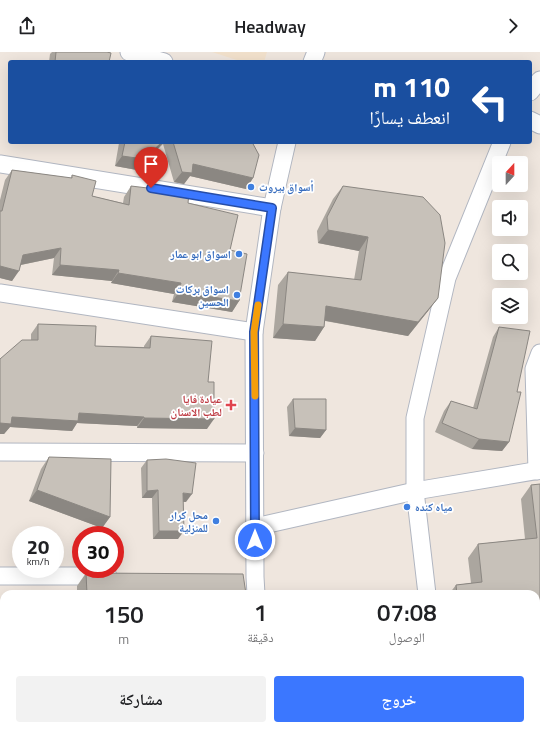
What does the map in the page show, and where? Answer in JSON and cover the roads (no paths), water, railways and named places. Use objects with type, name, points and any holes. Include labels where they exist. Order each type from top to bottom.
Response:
[{"type":"street","points":[[129,52],[157,60]]},
{"type":"street","points":[[532,90],[540,80]]},
{"type":"street","points":[[254,590],[247,577],[255,527],[254,332],[272,208],[287,144]]},
{"type":"street","points":[[427,590],[415,491],[415,418],[447,278],[501,144]]},
{"type":"street","points":[[0,164],[272,208]]},
{"type":"street","points":[[0,293],[254,332]]},
{"type":"street","points":[[255,527],[415,491],[538,471],[534,368],[540,353]]},
{"type":"street","points":[[0,452],[255,453]]},
{"type":"street","points":[[0,576],[127,576]]},
{"type":"place","name":"أسواق بيروت","points":[[251,187]]},
{"type":"place","name":"اسواق ابو عمار","points":[[239,254]]},
{"type":"place","name":"اسواق بركات الحسين","points":[[237,295]]},
{"type":"place","name":"عيادة فايا لطب الاسنان","points":[[231,405]]},
{"type":"place","name":"مياه كنده","points":[[407,507]]},
{"type":"place","name":"محل كرار للمنزلية","points":[[216,521]]}]
